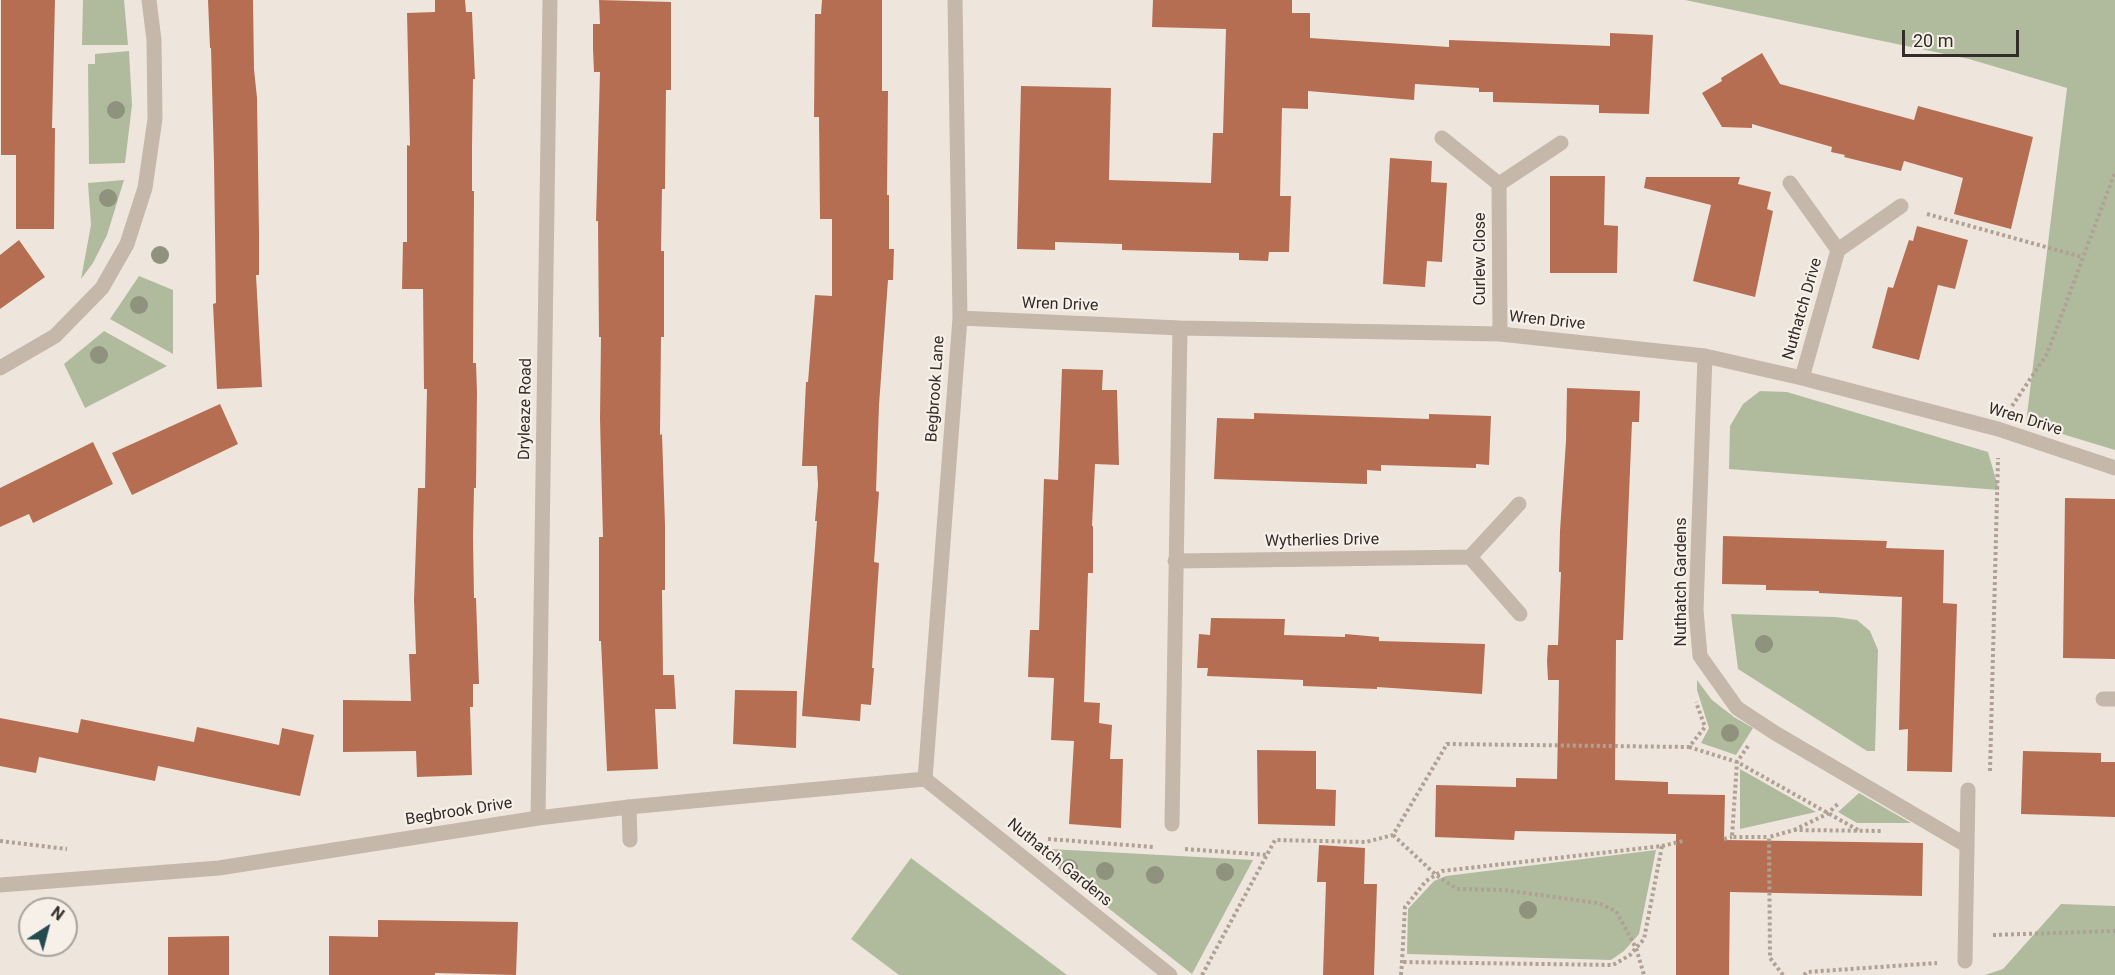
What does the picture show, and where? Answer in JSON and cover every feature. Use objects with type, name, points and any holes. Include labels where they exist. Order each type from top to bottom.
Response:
[{"type":"street","points":[[0,368],[55,336],[102,288],[127,244],[145,188],[155,119],[154,40],[148,0]]},
{"type":"street","name":"Dryleaze Road","points":[[538,818],[550,0]]},
{"type":"street","name":"Begbrook Lane","points":[[925,779],[960,318],[955,0]]},
{"type":"street","points":[[1443,138],[1499,184],[1560,143]]},
{"type":"street","name":"Nuthatch Drive","points":[[1790,183],[1838,250]]},
{"type":"street","name":"Curlew Close","points":[[1499,184],[1500,334]]},
{"type":"street","name":"Nuthatch Drive","points":[[1802,378],[1838,250],[1901,206]]},
{"type":"street","name":"Wren Drive","points":[[960,318],[1180,328],[1500,334],[1705,356],[1802,378],[1998,429],[2115,468]]},
{"type":"street","points":[[1172,824],[1180,328]]},
{"type":"street","name":"Nuthatch Gardens","points":[[1705,356],[1696,610],[1700,656],[1737,708],[1966,845]]},
{"type":"street","points":[[1519,504],[1470,557],[1520,614]]},
{"type":"street","name":"Wytherlies Drive","points":[[1175,561],[1470,557]]},
{"type":"street","name":"Begbrook Drive","points":[[0,885],[219,868],[538,818],[629,807],[925,779]]},
{"type":"street","name":"Nuthatch Gardens","points":[[925,779],[1170,975]]},
{"type":"street","points":[[1965,961],[1968,790]]},
{"type":"street","points":[[629,807],[630,840]]},
{"type":"path","points":[[1990,774],[1998,429],[2047,354],[2115,172]]},
{"type":"path","points":[[1901,206],[2082,257]]},
{"type":"path","points":[[1689,747],[1705,727],[1693,693]]},
{"type":"path","points":[[1732,837],[1737,762],[1761,724]]},
{"type":"path","points":[[1202,975],[1275,840],[1366,842],[1394,835],[1447,744],[1689,747],[1737,762],[1859,831]]},
{"type":"path","points":[[1724,839],[1769,837],[1794,830],[1827,814],[1861,783]]},
{"type":"path","points":[[1794,830],[1895,831]]},
{"type":"path","points":[[1394,835],[1436,875],[1457,889],[1503,890],[1598,903],[1616,911],[1636,948],[1644,975]]},
{"type":"path","points":[[1769,837],[1770,958],[1783,975]]},
{"type":"path","points":[[1043,839],[1162,847]]},
{"type":"path","points":[[1401,975],[1405,907],[1426,881],[1442,872],[1662,846],[1683,841]]},
{"type":"path","points":[[1401,962],[1613,964],[1630,955],[1644,939],[1662,846]]},
{"type":"path","points":[[1173,848],[1268,855]]},
{"type":"path","points":[[1965,936],[2115,931]]},
{"type":"path","points":[[1804,975],[1807,972],[1965,961]]},
{"type":"green space","points":[[83,0],[124,0],[128,45],[82,45]]},
{"type":"green space","points":[[1685,0],[2115,0],[2115,450],[2026,423],[2067,88],[1969,59]]},
{"type":"green space","points":[[129,51],[132,105],[125,163],[89,164],[88,64],[95,64],[95,54]]},
{"type":"green space","points":[[124,180],[107,235],[93,263],[81,279],[91,225],[88,183]]},
{"type":"green space","points":[[139,276],[173,290],[173,354],[110,319]]},
{"type":"green space","points":[[104,331],[167,366],[85,408],[64,364]]},
{"type":"green space","points":[[1760,391],[1787,392],[1988,452],[1999,490],[1729,469],[1730,426],[1743,404]]},
{"type":"green space","points":[[1731,614],[1835,617],[1857,620],[1870,631],[1878,650],[1875,751],[1867,751],[1738,669]]},
{"type":"green space","points":[[1697,680],[1712,700],[1753,728],[1736,755],[1701,743],[1709,728],[1697,690]]},
{"type":"green space","points":[[1740,769],[1816,812],[1740,829]]},
{"type":"green space","points":[[1859,793],[1911,823],[1857,823],[1838,812]]},
{"type":"green space","points":[[1032,848],[1253,860],[1192,974]]},
{"type":"green space","points":[[1656,850],[1639,934],[1624,951],[1611,960],[1407,954],[1408,909],[1434,881],[1446,876]]},
{"type":"green space","points":[[911,858],[1067,975],[899,975],[851,939]]},
{"type":"green space","points":[[2061,904],[2115,906],[2115,975],[1985,975],[2003,969]]},
{"type":"building","points":[[1,0],[55,0],[52,128],[55,128],[54,229],[16,229],[16,155],[1,155]]},
{"type":"building","points":[[208,0],[253,0],[259,232],[259,275],[256,275],[262,387],[217,389],[213,304],[216,303],[214,162]]},
{"type":"building","points":[[435,0],[465,0],[466,12],[472,12],[475,79],[473,79],[472,146],[473,363],[476,363],[477,392],[473,538],[479,684],[473,684],[473,707],[470,707],[472,775],[417,777],[416,751],[343,752],[343,700],[411,701],[409,654],[416,654],[414,600],[418,488],[425,488],[427,389],[424,389],[423,289],[402,289],[403,242],[407,242],[407,145],[410,146],[407,13],[435,12]]},
{"type":"building","points":[[599,0],[671,2],[671,90],[666,90],[665,189],[662,189],[661,251],[664,251],[664,337],[661,337],[660,435],[662,434],[665,525],[665,590],[662,590],[663,675],[674,675],[676,709],[655,709],[658,769],[607,771],[601,641],[599,641],[599,537],[603,537],[600,419],[601,337],[599,337],[598,221],[596,221],[600,72],[594,72],[593,24],[600,24]]},
{"type":"building","points":[[822,0],[882,0],[882,91],[888,91],[887,195],[889,195],[889,249],[894,249],[893,280],[888,280],[879,405],[876,491],[879,492],[874,562],[879,563],[872,668],[874,668],[871,705],[861,704],[860,721],[802,716],[818,485],[817,466],[802,466],[806,382],[808,382],[815,295],[832,296],[832,219],[820,219],[819,117],[814,117],[815,14],[821,14]]},
{"type":"building","points":[[1153,0],[1292,0],[1292,13],[1310,13],[1310,38],[1449,47],[1449,40],[1610,46],[1610,33],[1653,35],[1649,114],[1599,113],[1599,105],[1493,102],[1493,92],[1479,92],[1479,88],[1415,84],[1414,100],[1308,91],[1308,109],[1282,108],[1280,196],[1291,196],[1289,252],[1269,252],[1268,261],[1239,260],[1239,253],[1122,250],[1122,244],[1055,242],[1055,250],[1017,249],[1021,86],[1111,88],[1109,180],[1211,183],[1213,133],[1223,133],[1226,29],[1152,27]]},
{"type":"building","points":[[1762,53],[1780,84],[1914,120],[1918,106],[2033,137],[2011,229],[1954,214],[1963,178],[1904,161],[1901,171],[1844,157],[1845,155],[1831,152],[1832,147],[1752,124],[1752,128],[1722,127],[1702,93],[1722,81],[1721,78]]},
{"type":"building","points":[[1390,158],[1432,161],[1431,182],[1447,183],[1442,262],[1427,261],[1425,287],[1383,284]]},
{"type":"building","points":[[1550,176],[1605,176],[1604,225],[1618,226],[1617,273],[1550,273]]},
{"type":"building","points":[[1646,177],[1740,177],[1738,184],[1771,192],[1767,209],[1773,211],[1755,297],[1693,281],[1711,205],[1644,188]]},
{"type":"building","points":[[1917,226],[1968,240],[1955,289],[1938,285],[1919,360],[1872,348],[1888,287],[1893,288],[1909,240],[1913,241]]},
{"type":"building","points":[[19,240],[45,277],[0,309],[0,255]]},
{"type":"building","points":[[1062,369],[1103,370],[1102,390],[1117,390],[1119,465],[1095,464],[1092,526],[1093,573],[1088,573],[1084,702],[1100,703],[1099,723],[1112,725],[1110,759],[1123,759],[1121,828],[1069,824],[1074,741],[1051,740],[1054,678],[1028,677],[1030,630],[1039,630],[1044,479],[1058,480]]},
{"type":"building","points":[[1567,388],[1640,391],[1639,422],[1632,422],[1623,640],[1616,640],[1615,780],[1668,782],[1668,794],[1725,795],[1724,840],[1923,843],[1922,896],[1730,892],[1729,975],[1676,975],[1676,834],[1515,831],[1514,840],[1435,837],[1436,785],[1516,787],[1516,778],[1557,779],[1559,680],[1548,680],[1547,661],[1548,645],[1558,645],[1560,531]]},
{"type":"building","points":[[220,404],[238,444],[132,495],[112,453]]},
{"type":"building","points":[[1254,413],[1429,419],[1429,414],[1491,416],[1489,465],[1476,464],[1476,468],[1381,465],[1381,471],[1367,470],[1367,484],[1214,479],[1217,418],[1254,419]]},
{"type":"building","points":[[93,442],[113,484],[33,523],[29,514],[0,527],[0,488]]},
{"type":"building","points":[[2065,498],[2115,499],[2115,659],[2063,658]]},
{"type":"building","points":[[1723,536],[1887,541],[1886,548],[1944,550],[1943,603],[1957,604],[1952,772],[1907,771],[1908,729],[1899,730],[1902,597],[1766,590],[1766,585],[1722,584]]},
{"type":"building","points":[[1211,618],[1285,619],[1284,635],[1345,637],[1345,634],[1379,637],[1379,641],[1485,644],[1482,694],[1377,687],[1377,689],[1303,686],[1303,680],[1207,676],[1208,668],[1197,668],[1199,634],[1210,635]]},
{"type":"building","points":[[735,690],[797,691],[796,748],[733,744]]},
{"type":"building","points":[[0,718],[78,733],[81,719],[194,742],[197,727],[279,745],[282,728],[314,735],[300,796],[158,766],[155,781],[39,757],[36,773],[0,766]]},
{"type":"building","points":[[1257,750],[1316,751],[1316,789],[1336,790],[1335,826],[1258,824]]},
{"type":"building","points":[[2023,751],[2101,753],[2101,762],[2115,762],[2115,817],[2021,814]]},
{"type":"building","points":[[1319,845],[1365,848],[1364,884],[1377,884],[1374,975],[1323,975],[1326,882],[1317,882]]},
{"type":"building","points":[[378,920],[518,922],[516,975],[435,973],[435,975],[329,975],[329,936],[378,937]]},
{"type":"building","points":[[229,936],[229,975],[168,975],[168,937]]}]
